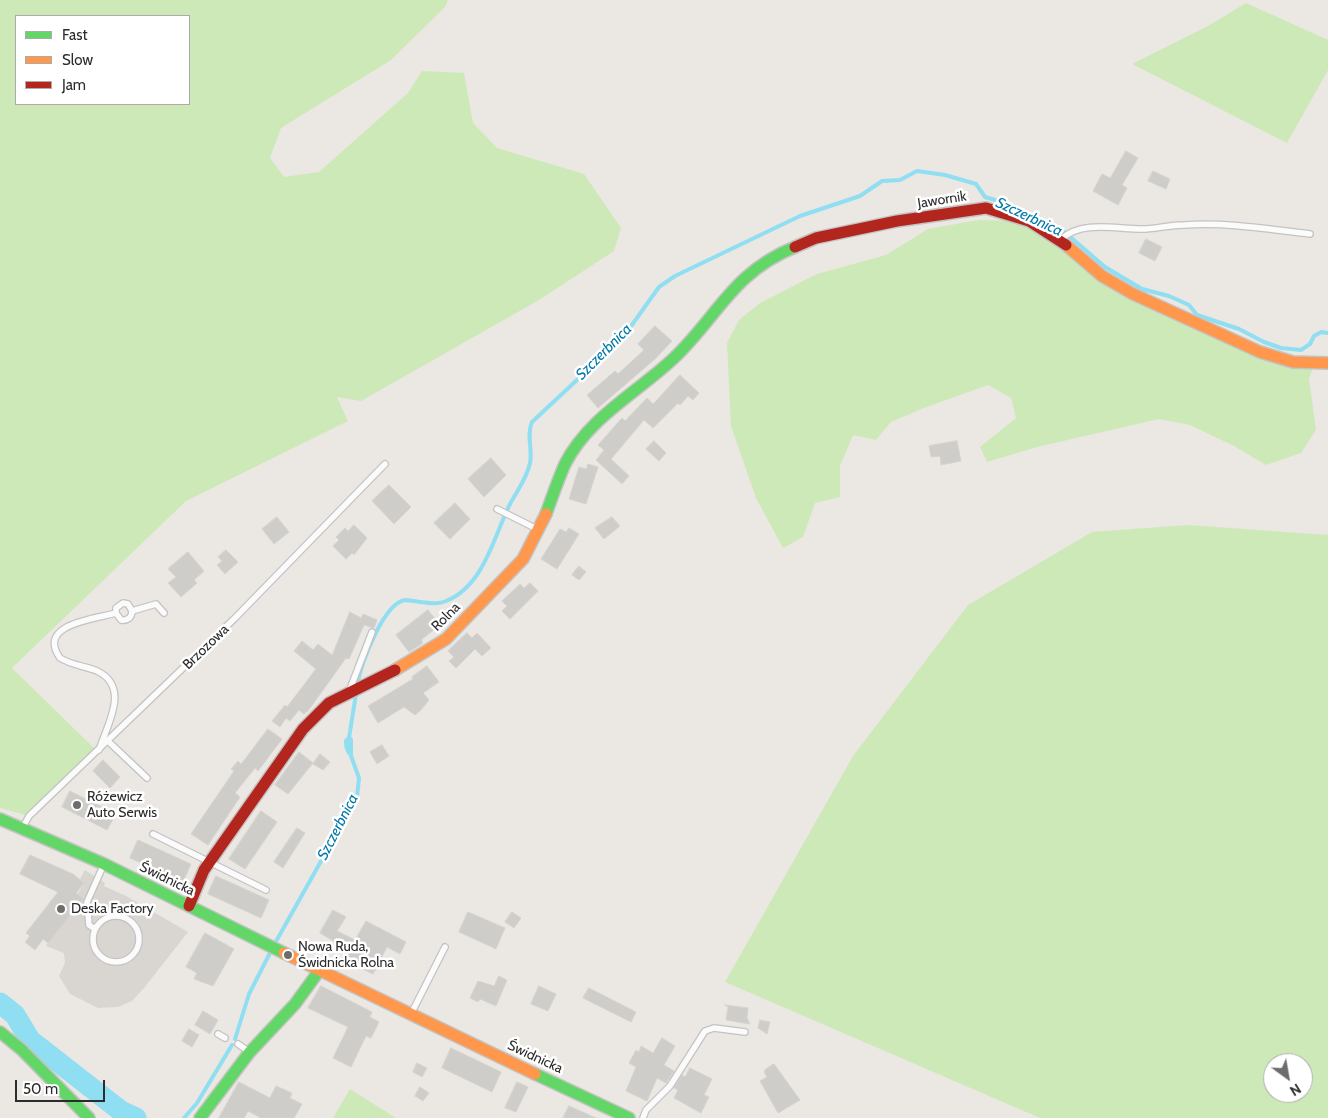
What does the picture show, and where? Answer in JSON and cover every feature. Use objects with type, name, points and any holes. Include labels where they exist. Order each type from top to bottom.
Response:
[{"type":"street","name":"Jawornik","points":[[704,324],[741,280],[759,266],[796,246],[816,238],[897,222],[986,208],[1029,221],[1060,240],[1102,276],[1133,294],[1188,320],[1276,358],[1314,364],[1328,362]]},
{"type":"street","name":"Rolna","points":[[189,906],[210,862],[303,729],[329,703],[362,684],[406,665],[446,639],[523,559],[539,530],[566,463],[586,435],[615,406],[674,358],[704,324]]},
{"type":"street","name":"Świdnicka","points":[[0,818],[104,864],[410,1015],[630,1118]]},
{"type":"street","points":[[200,1118],[250,1052],[312,984],[319,971]]},
{"type":"street","points":[[0,1032],[22,1050],[89,1118]]},
{"type":"lane","points":[[1060,240],[1068,232],[1089,227],[1145,229],[1185,224],[1267,228],[1310,234]]},
{"type":"lane","name":"Brzozowa","points":[[23,827],[29,816],[109,742],[235,618],[385,464]]},
{"type":"lane","points":[[497,509],[539,530]]},
{"type":"lane","points":[[123,603],[128,604],[132,611],[130,618],[124,620],[118,618],[116,613],[116,608],[123,603]]},
{"type":"lane","points":[[132,611],[156,604],[164,613]]},
{"type":"lane","points":[[98,752],[116,697],[113,685],[98,672],[60,658],[54,646],[57,634],[68,626],[116,613]]},
{"type":"lane","points":[[349,691],[372,632]]},
{"type":"lane","points":[[109,742],[147,778]]},
{"type":"lane","points":[[153,834],[266,890]]},
{"type":"lane","points":[[95,929],[89,926],[87,902],[104,864]]},
{"type":"lane","points":[[114,916],[129,920],[138,933],[137,948],[123,961],[106,960],[95,948],[93,936],[95,929],[107,918],[114,916]]},
{"type":"lane","points":[[410,1015],[445,947]]},
{"type":"lane","points":[[643,1118],[646,1110],[670,1086],[705,1031],[714,1028],[745,1032]]},
{"type":"lane","points":[[218,1034],[225,1038]]},
{"type":"lane","points":[[238,1044],[250,1052]]},
{"type":"green space","points":[[0,0],[448,0],[445,7],[391,60],[281,128],[270,158],[284,177],[319,172],[408,93],[422,71],[464,73],[473,123],[497,148],[584,174],[621,228],[614,251],[539,300],[361,401],[337,397],[348,421],[186,501],[12,668],[98,752],[29,816],[0,808]]},
{"type":"green space","points":[[1246,3],[1328,40],[1328,70],[1287,143],[1132,64],[1208,26]]},
{"type":"green space","points":[[978,220],[1029,221],[1097,271],[1188,320],[1314,364],[1309,379],[1316,430],[1301,453],[1266,465],[1234,446],[1190,425],[1159,419],[1037,447],[987,462],[980,447],[1016,418],[1011,398],[988,385],[891,422],[876,440],[853,435],[840,466],[840,497],[815,503],[803,537],[783,548],[756,498],[731,426],[727,343],[739,320],[760,303],[817,274],[886,255],[928,229]]},
{"type":"green space","points":[[1188,525],[1328,535],[1328,1118],[1040,1118],[725,982],[853,756],[968,605],[1092,532]]},
{"type":"green space","points":[[350,1089],[396,1118],[333,1118]]},
{"type":"shaded area","points":[[85,870],[105,883],[104,886],[126,896],[188,932],[132,1001],[118,1007],[98,1008],[70,994],[59,976],[65,963],[64,953],[46,946],[84,883],[80,879]]},
{"type":"water","points":[[349,735],[353,739],[353,756],[351,757],[346,752],[344,745],[344,740]]},
{"type":"building","points":[[1126,151],[1138,158],[1122,185],[1127,188],[1118,205],[1093,191],[1102,174],[1110,178]]},
{"type":"building","points":[[1153,171],[1170,179],[1166,189],[1148,181]]},
{"type":"building","points":[[1146,239],[1162,247],[1155,261],[1139,253]]},
{"type":"building","points":[[655,326],[672,341],[655,359],[598,408],[587,395],[615,371],[618,374],[644,350],[638,344]]},
{"type":"building","points":[[680,375],[699,393],[693,400],[688,396],[680,405],[678,403],[653,428],[644,420],[611,459],[629,476],[622,484],[596,460],[604,450],[598,445],[622,418],[625,421],[647,398],[653,404]]},
{"type":"building","points":[[654,441],[666,453],[659,461],[646,449]]},
{"type":"building","points":[[957,441],[961,461],[941,465],[940,456],[931,457],[929,446]]},
{"type":"building","points":[[491,458],[506,475],[484,497],[468,479]]},
{"type":"building","points":[[588,464],[598,467],[586,504],[569,499],[579,467],[586,469]]},
{"type":"building","points":[[389,485],[411,507],[394,524],[372,501]]},
{"type":"building","points":[[455,503],[470,519],[450,539],[434,523]]},
{"type":"building","points":[[277,517],[289,532],[274,544],[262,529]]},
{"type":"building","points":[[612,517],[620,526],[604,539],[595,528]]},
{"type":"building","points":[[354,525],[367,538],[354,555],[352,553],[346,559],[333,546],[339,540],[336,537],[345,528],[348,531]]},
{"type":"building","points":[[569,528],[579,534],[557,569],[541,559],[560,529],[566,532]]},
{"type":"building","points":[[226,550],[238,562],[225,574],[217,565],[222,561],[218,557]]},
{"type":"building","points":[[188,552],[204,571],[194,580],[197,583],[181,597],[168,583],[176,577],[168,569]]},
{"type":"building","points":[[579,566],[586,572],[579,580],[572,575]]},
{"type":"building","points":[[530,583],[538,591],[510,619],[502,611],[507,606],[502,601],[520,584],[524,588]]},
{"type":"building","points":[[428,610],[440,625],[421,640],[423,643],[409,652],[396,635]]},
{"type":"building","points":[[350,612],[361,618],[363,614],[377,620],[374,628],[364,625],[349,659],[346,658],[308,711],[304,714],[299,710],[290,721],[286,718],[280,727],[272,721],[285,705],[287,707],[316,669],[294,651],[302,641],[313,650],[318,644],[332,655]]},
{"type":"building","points":[[467,633],[472,638],[477,633],[491,648],[482,656],[475,649],[456,668],[449,661],[454,657],[448,651]]},
{"type":"building","points":[[427,666],[439,682],[423,693],[429,700],[421,710],[415,715],[404,707],[378,723],[368,706],[413,679],[412,677]]},
{"type":"building","points":[[268,729],[282,739],[258,771],[255,768],[235,793],[240,797],[208,845],[191,834],[234,771],[231,769],[238,761],[241,764]]},
{"type":"building","points":[[382,745],[389,756],[377,764],[370,752]]},
{"type":"building","points":[[299,752],[313,763],[288,794],[275,785]]},
{"type":"building","points":[[320,754],[330,762],[323,770],[313,764]]},
{"type":"building","points":[[103,760],[120,777],[110,788],[93,771]]},
{"type":"building","points":[[70,791],[116,814],[107,830],[62,807]]},
{"type":"building","points":[[261,811],[277,822],[245,869],[229,859]]},
{"type":"building","points":[[297,828],[305,833],[283,868],[274,862]]},
{"type":"building","points":[[138,840],[191,864],[183,882],[130,858]]},
{"type":"building","points":[[30,855],[73,874],[84,883],[76,893],[83,899],[48,943],[43,939],[35,950],[25,942],[30,936],[26,933],[58,892],[20,874]]},
{"type":"building","points":[[216,876],[269,900],[261,918],[208,894]]},
{"type":"building","points":[[333,910],[346,917],[337,931],[355,940],[366,921],[406,942],[400,954],[387,947],[373,974],[342,959],[347,949],[320,933]]},
{"type":"building","points":[[468,912],[505,928],[496,949],[459,932]]},
{"type":"building","points":[[512,912],[521,918],[514,928],[505,922]]},
{"type":"building","points":[[205,933],[234,949],[213,986],[194,979],[197,973],[186,967]]},
{"type":"building","points":[[499,976],[507,980],[496,1006],[480,999],[478,1002],[470,998],[478,981],[494,986]]},
{"type":"building","points":[[321,986],[372,1012],[370,1017],[379,1022],[371,1038],[366,1036],[351,1067],[333,1058],[348,1027],[308,1008]]},
{"type":"building","points":[[539,986],[556,994],[548,1011],[531,1004]]},
{"type":"building","points":[[589,988],[636,1012],[631,1022],[583,998]]},
{"type":"building","points":[[725,1005],[748,1008],[747,1018],[750,1024],[726,1020],[728,1007]]},
{"type":"building","points":[[203,1011],[218,1020],[210,1034],[195,1025]]},
{"type":"building","points":[[760,1020],[770,1022],[767,1034],[758,1028]]},
{"type":"building","points":[[189,1029],[199,1035],[192,1047],[182,1041]]},
{"type":"building","points":[[662,1038],[675,1046],[664,1065],[674,1071],[666,1083],[657,1078],[647,1101],[626,1091],[636,1067],[629,1063],[636,1050],[639,1052],[641,1046],[653,1053]]},
{"type":"building","points":[[451,1048],[501,1072],[492,1092],[442,1068]]},
{"type":"building","points":[[417,1063],[427,1068],[422,1077],[413,1072]]},
{"type":"building","points":[[774,1064],[800,1100],[778,1113],[760,1081],[767,1077],[764,1072],[766,1069]]},
{"type":"building","points":[[690,1068],[712,1079],[704,1095],[709,1097],[701,1113],[674,1098],[678,1090],[674,1088],[682,1075],[685,1077]]},
{"type":"building","points":[[239,1082],[270,1098],[276,1086],[292,1093],[290,1098],[302,1104],[294,1118],[261,1118],[248,1111],[244,1118],[219,1118]]},
{"type":"building","points":[[517,1082],[528,1087],[516,1112],[505,1108]]},
{"type":"building","points":[[420,1087],[429,1093],[423,1101],[415,1096]]},
{"type":"building","points":[[569,1106],[596,1118],[563,1118]]},
{"type":"waterway","name":"Szczerbnica","points":[[358,682],[369,648],[389,611],[405,600],[431,603],[446,601],[459,594],[470,584],[486,559],[510,504],[527,474],[531,458],[530,427],[532,422],[624,336],[659,287],[675,276],[800,216],[860,196],[882,181],[900,180],[917,171],[945,175],[976,184],[985,197],[1009,204],[1061,229],[1105,267],[1142,289],[1169,296],[1189,305],[1197,315],[1239,329],[1264,342],[1281,348],[1301,350],[1310,344],[1314,336],[1321,332],[1328,333]]},
{"type":"waterway","name":"Szczerbnica","points":[[349,738],[356,694]]},
{"type":"waterway","name":"Szczerbnica","points":[[274,945],[357,797],[359,778],[350,753]]},
{"type":"waterway","name":"Szczerbnica","points":[[235,1039],[249,994],[271,951]]},
{"type":"waterway","points":[[0,1003],[15,1015],[30,1040],[121,1111],[136,1118]]},
{"type":"waterway","name":"Szczerbnica","points":[[184,1118],[197,1103],[232,1045]]},
{"type":"traffic: fast","points":[[546,514],[565,464],[575,448],[600,419],[674,358],[741,282],[774,257],[795,247]]},
{"type":"traffic: fast","points":[[0,819],[104,864],[284,953]]},
{"type":"traffic: fast","points":[[200,1118],[249,1053],[295,1004],[319,971]]},
{"type":"traffic: fast","points":[[0,1032],[22,1050],[89,1118]]},
{"type":"traffic: fast","points":[[535,1074],[629,1118]]},
{"type":"traffic: slow","points":[[1066,245],[1102,276],[1133,294],[1260,352],[1293,362],[1328,363]]},
{"type":"traffic: slow","points":[[395,670],[446,639],[523,559],[546,514]]},
{"type":"traffic: slow","points":[[284,953],[535,1074]]},
{"type":"traffic: jam","points":[[795,247],[816,238],[897,221],[986,208],[1029,221],[1066,245]]},
{"type":"traffic: jam","points":[[189,906],[204,870],[303,729],[329,703],[395,670]]},
{"type":"place","name":"Różewicz Auto Serwis","points":[[77,805]]},
{"type":"place","name":"Deska Factory","points":[[61,909]]},
{"type":"place","name":"Nowa Ruda, Świdnicka Rolna","points":[[288,955]]}]
